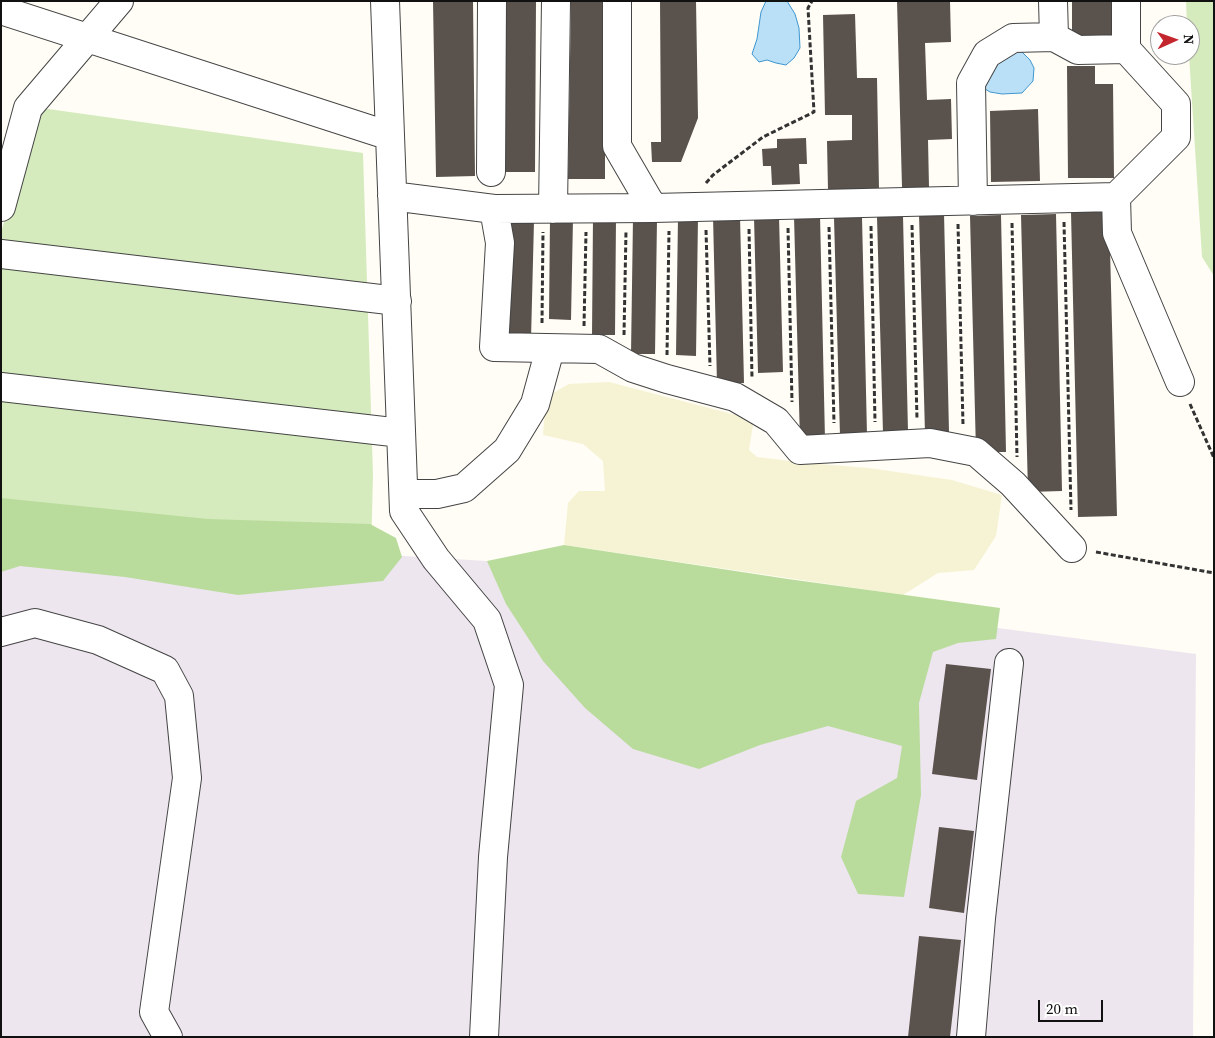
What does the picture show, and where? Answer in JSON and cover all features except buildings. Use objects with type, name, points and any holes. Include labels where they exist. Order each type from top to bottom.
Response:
[{"type":"street","points":[[1,207],[28,108],[119,1]]},
{"type":"street","points":[[385,1],[404,510],[436,558],[487,620],[510,685],[493,857],[484,1037]]},
{"type":"street","points":[[491,172],[492,1]]},
{"type":"street","points":[[548,209],[556,1]]},
{"type":"street","points":[[617,1],[617,146],[678,208]]},
{"type":"street","points":[[1053,1],[1054,37]]},
{"type":"street","points":[[392,196],[494,209],[678,208],[1116,197],[1176,137],[1176,104],[1126,49],[1126,1]]},
{"type":"street","points":[[1,10],[390,136]]},
{"type":"street","points":[[966,201],[971,83],[987,54],[1013,38],[1054,37],[1078,50],[1126,49]]},
{"type":"street","points":[[1116,197],[1117,233],[1180,382]]},
{"type":"street","points":[[494,209],[500,243],[494,347],[599,349],[624,363],[666,380],[735,397],[776,421],[800,450],[930,443],[976,452],[1018,491],[1072,548]]},
{"type":"street","points":[[1,254],[396,301]]},
{"type":"street","points":[[404,494],[437,494],[464,488],[508,450],[535,404],[546,349]]},
{"type":"street","points":[[1,387],[402,433]]},
{"type":"street","points":[[1,632],[36,623],[98,640],[165,670],[180,696],[187,778],[154,1012],[168,1037]]},
{"type":"street","points":[[971,1037],[981,918],[1009,663]]},
{"type":"path","points":[[666,380],[678,208],[713,175],[763,137],[814,112],[808,8],[812,1]]},
{"type":"path","points":[[1063,198],[1072,548],[1214,573]]},
{"type":"path","points":[[1011,200],[1018,491]]},
{"type":"path","points":[[964,450],[966,201]]},
{"type":"path","points":[[912,202],[918,443]]},
{"type":"path","points":[[870,203],[876,445]]},
{"type":"path","points":[[829,204],[835,447]]},
{"type":"path","points":[[776,421],[792,404],[787,205]]},
{"type":"path","points":[[748,206],[753,407]]},
{"type":"path","points":[[624,363],[626,208]]},
{"type":"path","points":[[678,208],[710,391]]},
{"type":"path","points":[[546,349],[548,209]]},
{"type":"path","points":[[584,349],[586,209]]},
{"type":"path","points":[[1180,382],[1214,458]]},
{"type":"shaded area","points":[[609,382],[736,415],[753,425],[749,450],[757,457],[869,468],[952,480],[1002,495],[996,536],[974,570],[938,573],[903,595],[564,545],[568,503],[579,491],[605,491],[603,461],[583,444],[543,435],[546,397],[569,384]]},
{"type":"shaded area","points":[[1,517],[371,554],[487,561],[1196,654],[1193,1037],[1,1037]]},
{"type":"green space","points":[[1186,1],[1214,1],[1214,276],[1202,257],[1190,65],[1200,65],[1200,15],[1187,15]]},
{"type":"green space","points":[[41,108],[363,153],[373,475],[371,554],[1,517],[1,232]]},
{"type":"green space","points":[[1,498],[208,519],[370,524],[396,538],[402,557],[383,581],[238,595],[125,577],[20,566],[1,572]]},
{"type":"green space","points":[[564,545],[788,579],[1000,608],[996,639],[958,643],[933,652],[919,703],[921,795],[904,897],[858,894],[841,857],[856,801],[897,778],[902,746],[828,726],[760,745],[699,769],[633,749],[585,708],[543,661],[506,604],[487,561]]},
{"type":"water","points":[[766,1],[787,1],[795,14],[799,28],[800,48],[794,58],[786,65],[767,60],[759,62],[752,54],[757,39],[761,12]]},
{"type":"water","points":[[1006,49],[1022,52],[1030,60],[1034,68],[1033,81],[1022,93],[1002,94],[990,92],[982,87]]}]
